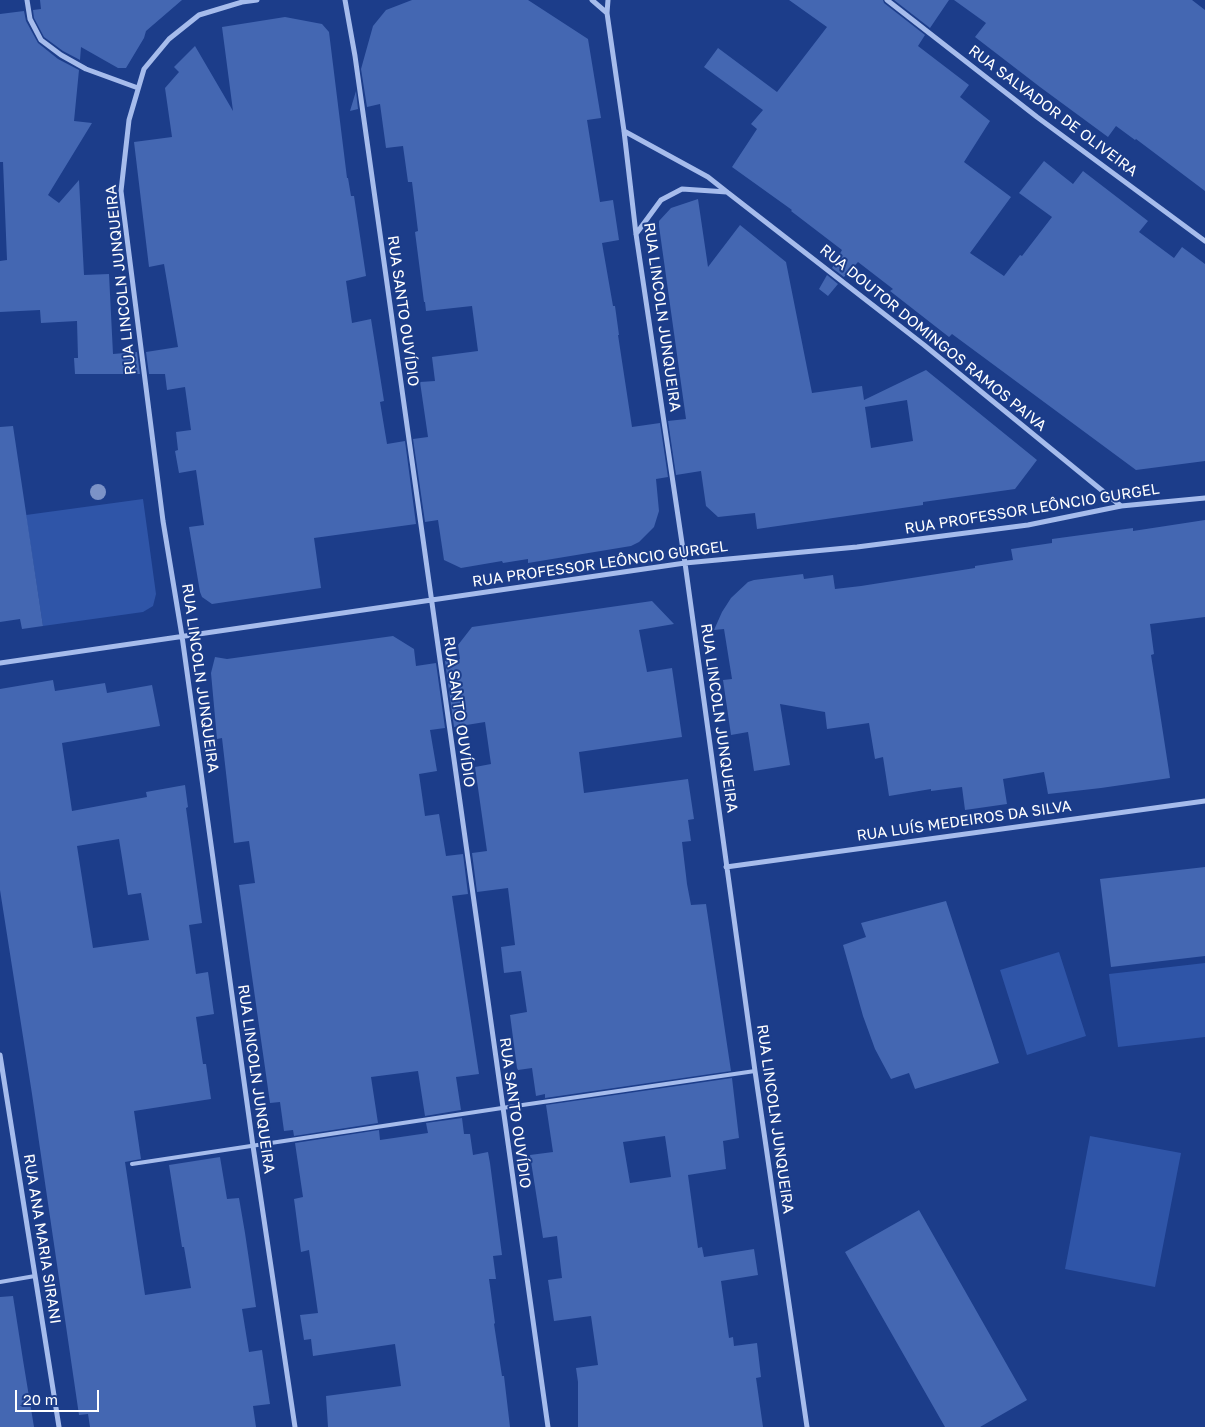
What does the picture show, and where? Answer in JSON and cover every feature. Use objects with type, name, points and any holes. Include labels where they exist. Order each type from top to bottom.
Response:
[{"type":"street","points":[[27,0],[30,19],[41,40],[86,70],[138,88]]},
{"type":"street","name":"RUA LINCOLN JUNQUEIRA","points":[[257,0],[242,2],[199,15],[169,39],[144,69],[129,120],[121,191],[162,521],[182,636],[253,1146],[295,1427]]},
{"type":"street","name":"RUA SANTO OUVÍDIO","points":[[345,0],[355,56],[430,600],[548,1427]]},
{"type":"street","points":[[592,0],[607,13]]},
{"type":"street","name":"RUA LINCOLN JUNQUEIRA","points":[[608,0],[607,13],[624,131],[636,234],[685,563],[726,867],[807,1427]]},
{"type":"street","name":"RUA SALVADOR DE OLIVEIRA","points":[[886,0],[1037,117],[1205,241]]},
{"type":"street","name":"RUA DOUTOR DOMINGOS RAMOS PAIVA","points":[[624,131],[708,177],[924,345],[1122,506]]},
{"type":"street","points":[[636,234],[661,200],[682,189],[727,192]]},
{"type":"street","name":"RUA PROFESSOR LEÔNCIO GURGEL","points":[[0,663],[685,563],[858,547],[1028,525],[1122,506],[1205,498]]},
{"type":"street","name":"RUA LUÍS MEDEIROS DA SILVA","points":[[726,867],[1205,801]]},
{"type":"street","name":"RUA ANA MARIA SIRANI","points":[[0,1055],[2,1078],[59,1427]]},
{"type":"lane","points":[[132,1164],[755,1071]]},
{"type":"lane","points":[[0,1282],[35,1276]]},
{"type":"shaded area","points":[[143,499],[156,594],[153,606],[143,612],[43,626],[26,515]]},
{"type":"shaded area","points":[[1059,952],[1086,1036],[1027,1055],[1000,970]]},
{"type":"shaded area","points":[[1205,963],[1205,1037],[1118,1047],[1109,974]]},
{"type":"shaded area","points":[[1090,1136],[1181,1153],[1155,1287],[1065,1269]]},
{"type":"building","points":[[40,0],[182,0],[146,31],[144,38],[126,68],[118,68],[81,47],[80,60],[63,51],[44,37],[34,18],[33,10],[41,9]]},
{"type":"building","points":[[412,0],[528,0],[588,39],[601,118],[587,120],[600,202],[613,200],[619,240],[602,243],[613,306],[615,306],[632,427],[660,423],[668,477],[656,479],[659,511],[654,527],[639,542],[631,546],[528,563],[528,559],[461,568],[444,560],[438,520],[425,522],[413,439],[428,437],[420,382],[435,381],[432,357],[478,351],[472,306],[426,311],[415,232],[418,231],[412,182],[408,182],[403,146],[386,148],[380,104],[367,107],[361,69],[373,26],[386,10]]},
{"type":"building","points":[[789,0],[883,0],[884,3],[925,35],[918,46],[969,85],[960,97],[990,121],[964,162],[1011,197],[970,253],[1004,276],[1052,217],[1019,193],[1044,161],[1073,184],[1083,171],[1148,221],[1139,232],[1174,258],[1182,247],[1205,264],[1205,461],[1136,470],[952,334],[949,337],[890,291],[893,289],[858,262],[844,277],[832,268],[842,250],[792,210],[732,167],[757,129],[751,124],[763,110],[704,67],[718,48],[777,92],[827,27]]},
{"type":"building","points":[[894,0],[949,0],[930,28]]},
{"type":"building","points":[[954,0],[1192,0],[1205,10],[1205,191],[1116,126],[1108,137],[1040,87],[975,37],[986,23]]},
{"type":"building","points":[[24,11],[26,21],[38,43],[58,59],[79,70],[74,121],[92,123],[48,195],[59,203],[79,180],[84,275],[109,274],[113,354],[137,352],[140,374],[75,374],[74,358],[78,358],[77,321],[41,323],[40,310],[0,312],[0,261],[7,260],[3,162],[0,162],[0,14]]},
{"type":"building","points":[[285,17],[322,24],[329,32],[347,178],[351,196],[354,196],[366,276],[346,281],[352,323],[371,319],[384,401],[380,402],[387,444],[405,441],[416,524],[314,538],[321,588],[212,604],[202,597],[200,592],[189,527],[204,525],[196,470],[179,473],[175,451],[178,450],[176,432],[191,430],[185,387],[167,390],[165,374],[149,374],[146,352],[178,347],[164,264],[149,267],[134,142],[172,137],[165,88],[179,72],[174,67],[195,46],[233,111],[222,27]]},
{"type":"building","points":[[356,91],[358,109],[350,111]]},
{"type":"building","points":[[698,199],[708,267],[740,225],[786,262],[812,393],[862,386],[864,400],[926,370],[1037,460],[1015,489],[923,502],[923,505],[757,529],[755,513],[718,517],[706,506],[701,471],[676,475],[668,421],[686,419],[659,226],[659,221],[671,208]],"holes":[[[907,400],[913,441],[871,448],[865,407]]]},
{"type":"building","points":[[827,275],[838,284],[828,296],[819,289]]},
{"type":"building","points":[[13,426],[43,626],[22,629],[20,619],[0,622],[0,427]]},
{"type":"building","points":[[1205,520],[1205,617],[1150,624],[1154,654],[1151,655],[1170,778],[1048,794],[1044,772],[1003,779],[1007,804],[965,810],[962,787],[931,791],[931,789],[889,796],[883,757],[875,759],[869,723],[827,729],[825,712],[780,704],[790,765],[754,771],[748,732],[731,735],[723,680],[732,679],[724,629],[714,630],[731,598],[748,582],[803,574],[804,579],[833,575],[835,589],[861,586],[1013,560],[1011,549],[1052,543],[1052,539],[1133,528],[1133,531]]},
{"type":"building","points":[[652,601],[674,624],[639,630],[647,672],[672,668],[682,737],[579,752],[584,793],[688,779],[694,819],[688,820],[691,841],[682,842],[687,884],[691,905],[706,904],[731,1071],[545,1098],[545,1094],[536,1096],[532,1068],[518,1070],[517,1068],[510,1015],[527,1012],[521,971],[504,973],[501,947],[515,945],[508,888],[477,892],[472,853],[487,851],[475,767],[491,764],[485,722],[454,727],[445,661],[460,659],[458,645],[472,627]]},
{"type":"building","points":[[393,636],[414,649],[416,666],[436,663],[445,728],[430,730],[437,771],[419,774],[425,816],[439,814],[446,856],[463,854],[468,894],[452,896],[479,1074],[456,1077],[461,1110],[425,1116],[418,1071],[371,1077],[378,1123],[294,1136],[293,1130],[284,1131],[280,1102],[270,1103],[239,885],[255,883],[249,841],[234,843],[222,738],[217,739],[211,673],[215,657],[227,659]]},
{"type":"building","points":[[53,680],[55,691],[105,683],[107,693],[152,685],[160,726],[62,743],[72,811],[147,797],[146,792],[185,785],[188,807],[186,808],[202,923],[189,925],[196,974],[208,972],[214,1014],[196,1017],[203,1064],[206,1064],[211,1099],[134,1111],[141,1159],[125,1162],[145,1295],[191,1288],[184,1247],[182,1247],[169,1165],[220,1157],[227,1199],[239,1198],[256,1307],[242,1309],[249,1352],[262,1350],[270,1404],[253,1406],[256,1427],[90,1427],[88,1414],[79,1415],[0,890],[0,689]],"holes":[[[119,839],[128,895],[141,893],[149,940],[93,948],[77,846]]]},
{"type":"building","points":[[1205,867],[1205,956],[1111,967],[1100,879]]},
{"type":"building","points":[[946,901],[999,1063],[915,1089],[909,1073],[891,1079],[875,1049],[863,1016],[843,945],[866,937],[861,923]]},
{"type":"building","points":[[732,1078],[739,1138],[723,1141],[726,1169],[688,1175],[698,1248],[702,1247],[704,1257],[754,1249],[758,1275],[721,1281],[729,1338],[733,1337],[734,1346],[757,1343],[761,1377],[756,1378],[763,1427],[578,1427],[578,1382],[576,1368],[598,1365],[591,1316],[554,1321],[548,1280],[562,1278],[557,1236],[543,1238],[530,1155],[553,1152],[546,1105]],"holes":[[[665,1136],[671,1177],[630,1183],[623,1142]]]},
{"type":"building","points":[[462,1118],[464,1134],[470,1134],[473,1155],[488,1152],[490,1163],[502,1255],[493,1256],[496,1279],[489,1279],[510,1427],[328,1427],[326,1396],[401,1386],[395,1344],[313,1356],[311,1339],[304,1340],[300,1315],[318,1313],[309,1250],[301,1252],[294,1199],[303,1197],[295,1143],[379,1130],[380,1140],[428,1133],[426,1123]]},
{"type":"building","points":[[919,1210],[1027,1400],[980,1427],[945,1427],[845,1252]]},
{"type":"building","points":[[13,1296],[34,1427],[0,1427],[0,1297]]}]
